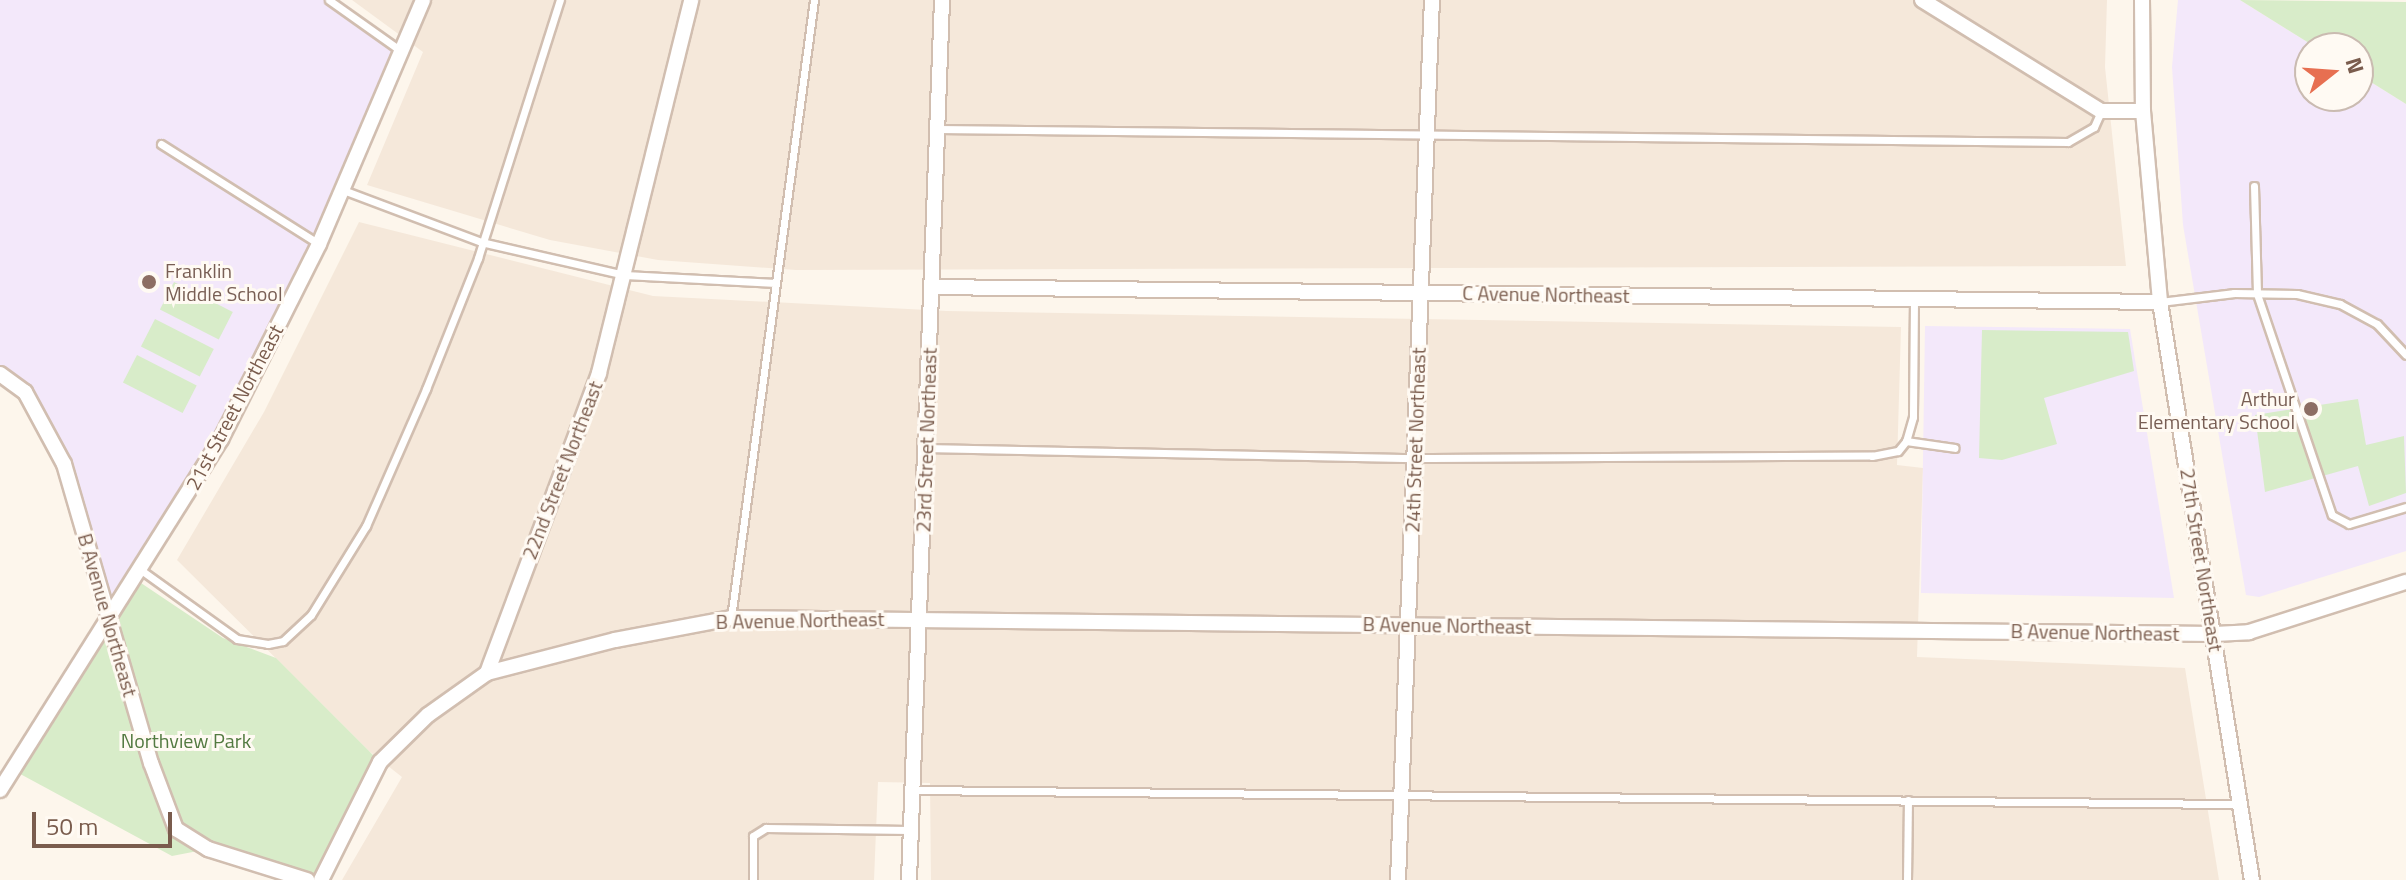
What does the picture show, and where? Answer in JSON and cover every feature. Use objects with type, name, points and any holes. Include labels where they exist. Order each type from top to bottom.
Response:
[{"type":"street","name":"21st Street Northeast","points":[[0,790],[6,766],[141,570],[221,439],[319,244],[423,0]]},
{"type":"street","name":"22nd Street Northeast","points":[[487,673],[599,373],[691,0]]},
{"type":"street","name":"23rd Street Northeast","points":[[909,880],[942,0]]},
{"type":"street","name":"24th Street Northeast","points":[[1398,880],[1432,0]]},
{"type":"street","points":[[1922,0],[2101,111],[2143,111]]},
{"type":"street","name":"27th Street Northeast","points":[[2142,0],[2143,111],[2160,302],[2252,880]]},
{"type":"street","name":"C Avenue Northeast","points":[[932,287],[2160,302]]},
{"type":"street","name":"B Avenue Northeast","points":[[2,381],[25,392],[64,464],[164,803],[176,829],[208,849],[307,880]]},
{"type":"street","name":"B Avenue Northeast","points":[[487,673],[615,640],[731,618],[2215,634],[2249,632],[2406,582]]},
{"type":"street","points":[[321,880],[380,762],[428,715],[487,673]]},
{"type":"lane","points":[[329,0],[401,51]]},
{"type":"lane","points":[[141,570],[237,639],[268,644],[297,629],[366,526],[481,242],[560,0]]},
{"type":"lane","points":[[731,618],[814,0]]},
{"type":"lane","points":[[938,129],[2068,142],[2094,127],[2101,111]]},
{"type":"lane","points":[[161,144],[319,244]]},
{"type":"lane","points":[[2254,186],[2257,294],[2332,515],[2349,524],[2406,507]]},
{"type":"lane","points":[[343,190],[481,242],[625,275],[776,283]]},
{"type":"lane","points":[[2160,302],[2297,294],[2340,304],[2377,324],[2406,355]]},
{"type":"lane","points":[[925,448],[1415,458],[1872,456],[1898,451],[1906,441],[1913,417],[1914,299]]},
{"type":"lane","points":[[1906,441],[1955,448]]},
{"type":"lane","points":[[912,790],[2239,804]]},
{"type":"lane","points":[[1907,880],[1908,800]]},
{"type":"lane","points":[[753,880],[753,836],[766,828],[909,830]]},
{"type":"shaded area","name":"Franklin Middle School","points":[[0,0],[331,0],[397,45],[343,190],[221,439],[109,616],[47,426],[0,374]]},
{"type":"shaded area","points":[[352,0],[2107,0],[2105,67],[2126,266],[796,270],[658,260],[550,240],[367,185],[423,52]]},
{"type":"shaded area","name":"Arthur Elementary School","points":[[2178,0],[2240,0],[2294,34],[2294,112],[2374,112],[2374,84],[2406,104],[2406,551],[2259,597],[2246,595],[2183,225],[2172,67]]},
{"type":"shaded area","points":[[359,222],[653,296],[947,311],[1901,327],[1897,465],[1923,468],[1917,657],[2185,668],[2219,880],[931,880],[930,783],[878,782],[874,880],[342,880],[402,777],[369,751],[177,560],[264,412]]},
{"type":"shaded area","name":"Arthur Elementary School","points":[[1925,326],[2130,329],[2174,598],[1921,593]]},
{"type":"green space","points":[[2240,0],[2406,2],[2406,104],[2374,84],[2374,32],[2294,34]]},
{"type":"green space","points":[[174,282],[233,312],[219,340],[160,310]]},
{"type":"green space","points":[[155,319],[214,349],[200,377],[141,347]]},
{"type":"green space","points":[[1982,330],[2128,332],[2134,371],[2044,398],[2057,444],[2002,460],[1979,458]]},
{"type":"green space","points":[[137,355],[197,385],[183,413],[123,383]]},
{"type":"green space","points":[[2358,399],[2366,445],[2404,436],[2406,493],[2369,506],[2358,466],[2265,492],[2255,415]]},
{"type":"green space","name":"Northview Park","points":[[135,579],[223,638],[276,658],[380,762],[321,880],[208,849],[172,856],[11,769]]},
{"type":"place","name":"Franklin Middle School","points":[[149,282]]},
{"type":"place","name":"Arthur Elementary School","points":[[2311,409]]}]
